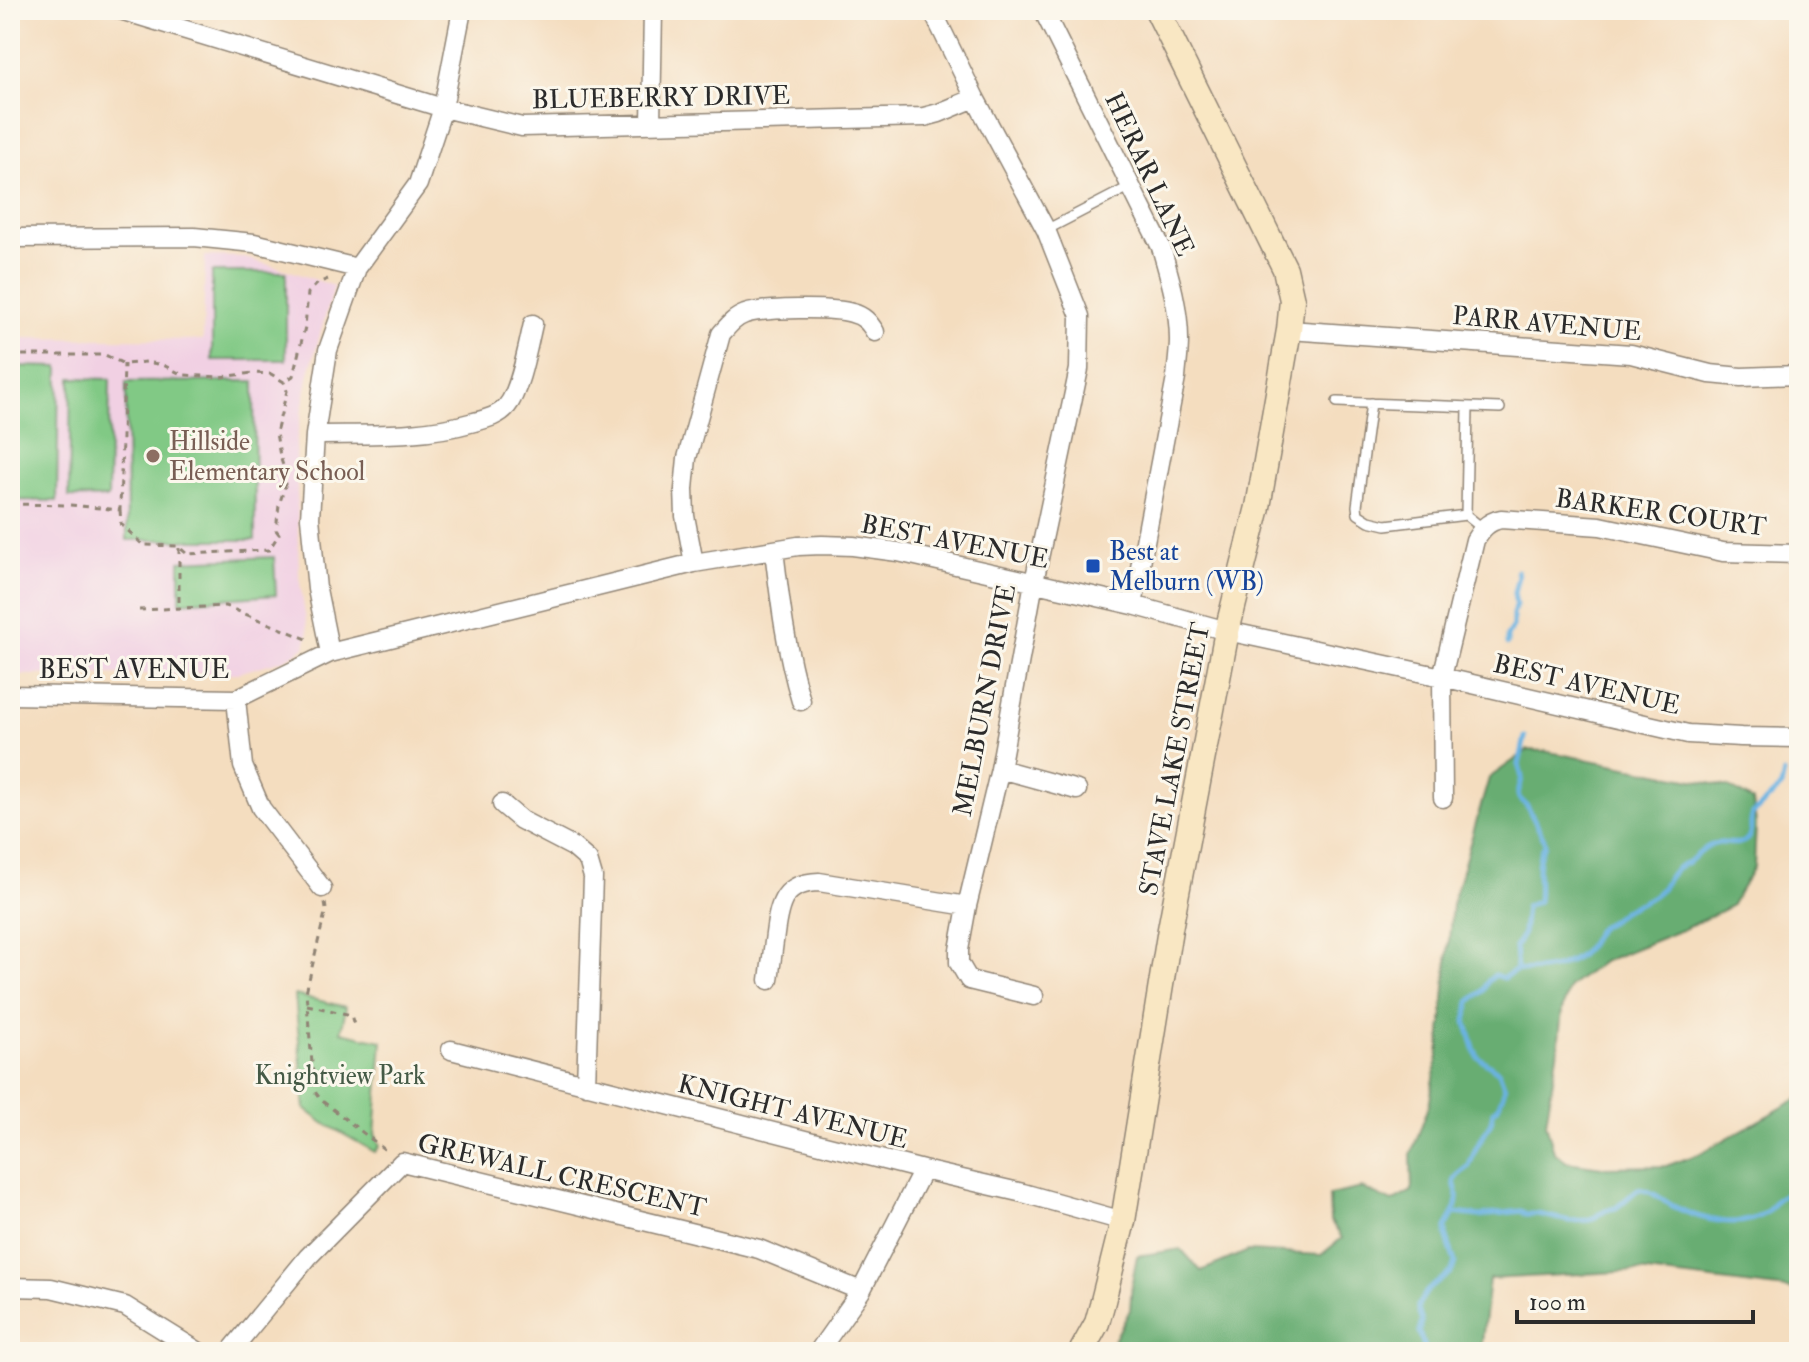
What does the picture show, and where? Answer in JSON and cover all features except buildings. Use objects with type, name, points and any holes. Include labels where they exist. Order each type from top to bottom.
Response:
[{"type":"main road","name":"STAVE LAKE STREET","points":[[1081,1352],[1097,1323],[1123,1221],[1170,929],[1227,631],[1258,507],[1292,300],[1285,269],[1157,10]]},
{"type":"street","name":"BLUEBERRY DRIVE","points":[[120,10],[443,108],[522,127],[924,117],[975,98]]},
{"type":"street","points":[[330,653],[317,589],[310,518],[315,435],[328,350],[357,268],[418,184],[443,108],[462,10]]},
{"type":"street","points":[[651,123],[653,10]]},
{"type":"street","name":"MELBURN DRIVE","points":[[932,10],[1046,230],[1080,316],[1079,369],[1034,582],[1000,769],[959,950],[959,963],[969,980],[1034,996]]},
{"type":"street","name":"HERAR LANE","points":[[1043,10],[1161,247],[1178,312],[1176,378],[1133,605]]},
{"type":"street","points":[[10,238],[194,237],[254,243],[357,268]]},
{"type":"street","points":[[694,563],[685,516],[687,458],[721,334],[745,314],[835,310],[852,312],[867,320],[875,332]]},
{"type":"street","points":[[315,435],[405,434],[447,430],[494,417],[507,406],[515,391],[533,324]]},
{"type":"street","name":"PARR AVENUE","points":[[1289,330],[1631,354],[1710,374],[1741,377],[1799,375]]},
{"type":"street","name":"BARKER COURT","points":[[1482,528],[1501,519],[1600,526],[1723,552],[1799,554]]},
{"type":"street","points":[[1443,798],[1442,677],[1475,540],[1482,528]]},
{"type":"street","name":"BEST AVENUE","points":[[10,695],[236,699],[330,653],[694,563],[798,546],[853,546],[898,552],[1034,582],[1227,631],[1688,734],[1799,738]]},
{"type":"street","points":[[774,550],[783,627],[790,666],[801,701]]},
{"type":"street","points":[[236,699],[243,766],[261,808],[322,888]]},
{"type":"street","points":[[1000,769],[1077,790]]},
{"type":"street","points":[[502,804],[521,820],[573,847],[588,860],[593,877],[586,1085]]},
{"type":"street","points":[[769,980],[783,899],[803,883],[819,882],[967,906]]},
{"type":"street","name":"KNIGHT AVENUE","points":[[451,1050],[1023,1193],[1123,1221]]},
{"type":"street","name":"GREWALL CRESCENT","points":[[230,1352],[308,1257],[402,1162],[759,1249],[861,1291]]},
{"type":"street","points":[[818,1352],[861,1291],[923,1170]]},
{"type":"street","points":[[10,1287],[51,1288],[125,1306],[199,1352]]},
{"type":"lane","points":[[1046,230],[1129,187]]},
{"type":"lane","points":[[1337,402],[1500,408]]},
{"type":"lane","points":[[1371,403],[1358,514],[1369,521],[1386,525],[1466,515],[1482,528]]},
{"type":"lane","points":[[1466,515],[1468,407]]},
{"type":"path","points":[[284,382],[293,376],[296,368],[305,327],[308,293],[318,283],[357,268]]},
{"type":"path","points":[[10,355],[105,355],[124,364],[147,362],[163,365],[183,375],[221,377],[271,374],[284,382],[287,391],[276,433],[285,486],[279,505],[276,530],[279,534],[269,550],[187,554],[178,546],[143,545],[121,524],[124,364]]},
{"type":"path","points":[[10,504],[120,510]]},
{"type":"path","points":[[178,546],[179,608]]},
{"type":"path","points":[[139,610],[225,606],[314,642],[330,653]]},
{"type":"path","points":[[322,888],[326,909],[306,992],[312,1080],[321,1100],[402,1162]]},
{"type":"path","points":[[307,1005],[351,1015],[354,1025]]},
{"type":"shaded area","name":"Hillside Elementary School","points":[[205,256],[241,257],[334,286],[309,373],[296,442],[299,577],[308,633],[305,647],[286,659],[238,673],[10,675],[10,338],[203,340]]},
{"type":"green space","points":[[212,272],[286,272],[286,360],[212,360]]},
{"type":"green space","points":[[10,366],[59,367],[57,501],[10,500]]},
{"type":"green space","points":[[71,378],[110,379],[108,498],[69,497]]},
{"type":"green space","points":[[254,381],[255,540],[127,540],[126,382]]},
{"type":"green space","points":[[274,557],[276,595],[180,602],[180,561]]},
{"type":"green space","points":[[1528,750],[1729,787],[1753,801],[1756,824],[1754,867],[1731,906],[1602,962],[1569,987],[1562,1010],[1546,1123],[1554,1152],[1567,1162],[1602,1167],[1666,1166],[1699,1154],[1799,1098],[1799,1285],[1795,1290],[1638,1271],[1489,1279],[1481,1352],[1108,1352],[1130,1310],[1137,1256],[1181,1249],[1201,1271],[1248,1251],[1321,1255],[1342,1238],[1330,1220],[1329,1195],[1362,1188],[1392,1202],[1412,1191],[1411,1155],[1429,1105],[1440,1046],[1452,905],[1489,778]]},
{"type":"green space","name":"Knightview Park","points":[[295,995],[346,1007],[341,1032],[382,1041],[375,1134],[380,1146],[375,1152],[305,1109]]},
{"type":"waterway","points":[[1507,644],[1507,636],[1513,627],[1517,571]]},
{"type":"waterway","points":[[1426,1352],[1419,1332],[1422,1322],[1418,1305],[1427,1291],[1452,1271],[1455,1262],[1446,1235],[1446,1227],[1458,1197],[1454,1182],[1469,1166],[1505,1088],[1499,1072],[1478,1057],[1474,1048],[1466,1021],[1470,1001],[1483,991],[1495,975],[1503,978],[1517,970],[1515,947],[1523,933],[1526,907],[1538,901],[1538,865],[1545,845],[1518,793],[1522,778],[1519,765],[1525,737]]},
{"type":"waterway","points":[[1517,970],[1543,970],[1569,962],[1584,951],[1601,926],[1654,895],[1679,866],[1714,844],[1745,841],[1750,833],[1752,815],[1781,787],[1784,773]]},
{"type":"waterway","points":[[1454,1213],[1480,1216],[1521,1211],[1570,1221],[1591,1220],[1605,1210],[1616,1208],[1638,1189],[1698,1216],[1721,1221],[1745,1221],[1767,1211],[1799,1177]]},
{"type":"place","name":"Hillside Elementary School","points":[[153,456]]},
{"type":"place","name":"Best at Melburn (WB)","points":[[1093,566]]}]
